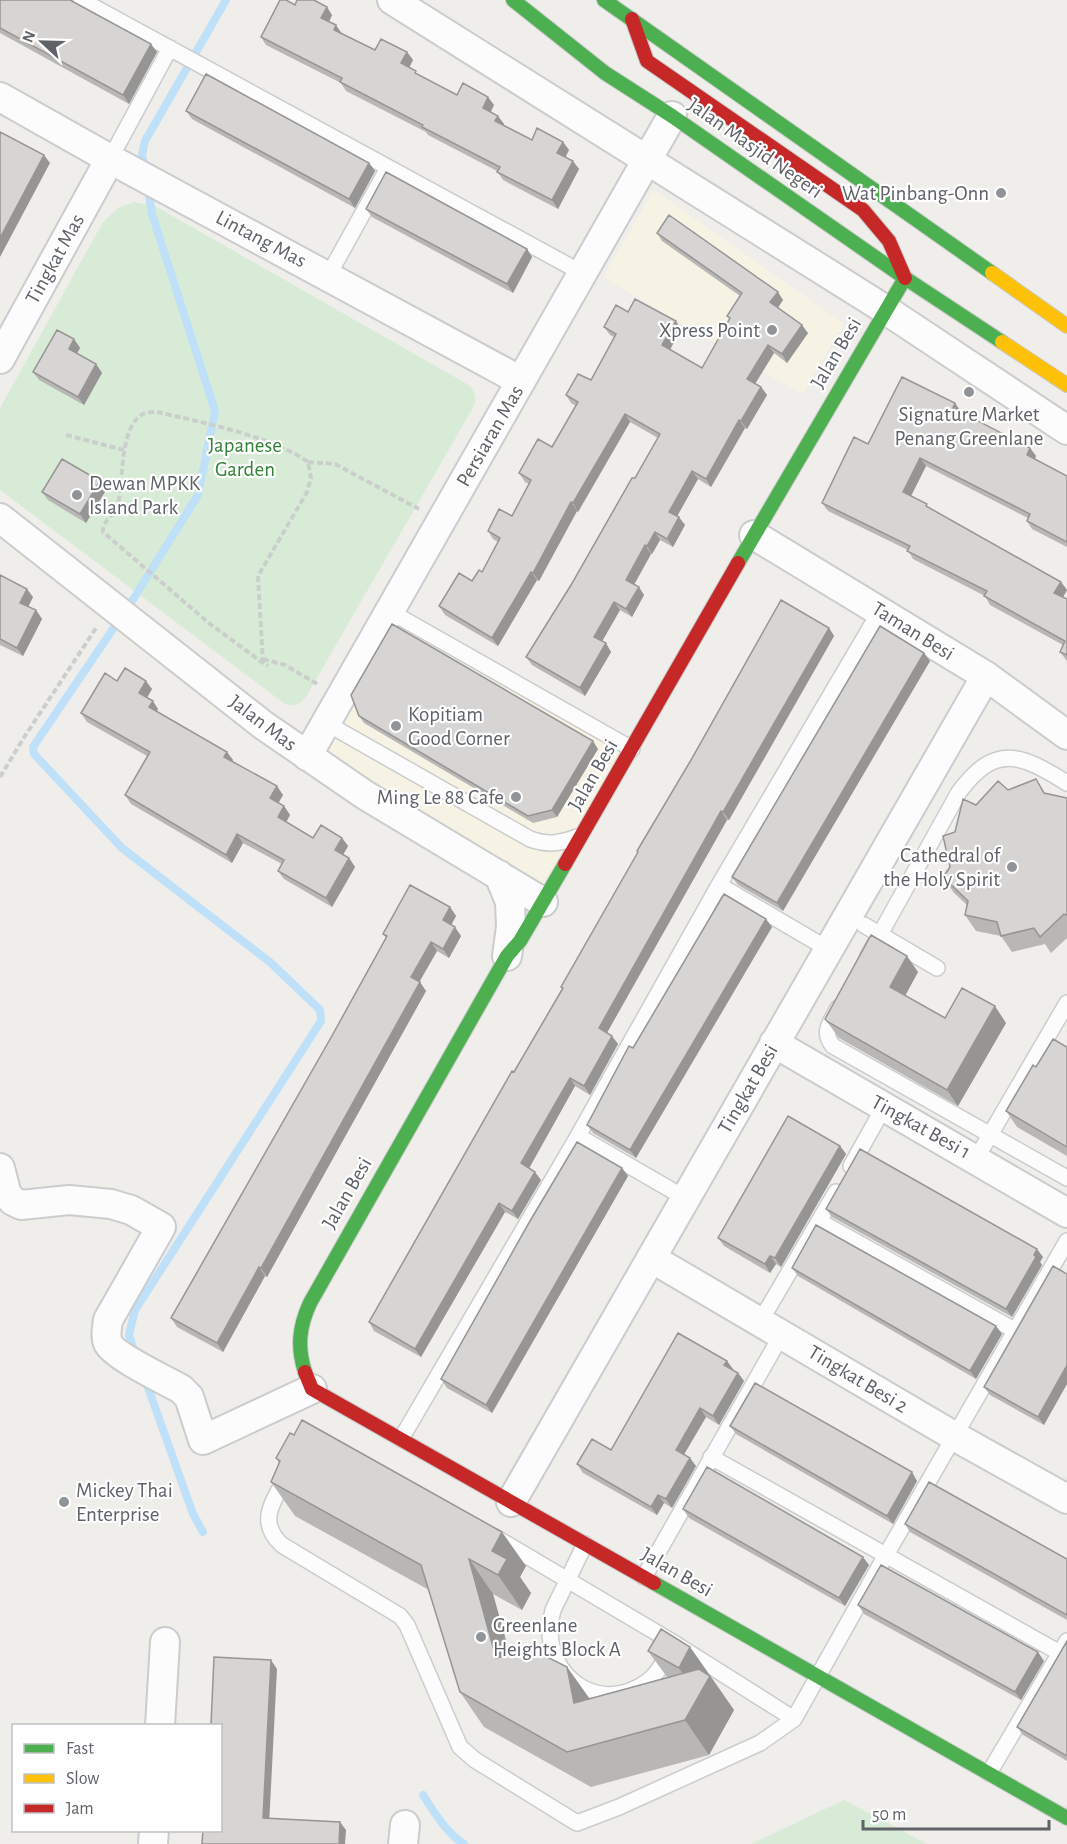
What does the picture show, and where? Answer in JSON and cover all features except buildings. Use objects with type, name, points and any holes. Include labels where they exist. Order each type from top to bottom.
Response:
[{"type":"main road","name":"Jalan Masjid Negeri","points":[[513,0],[605,73],[672,116],[905,278],[1067,385]]},
{"type":"main road","name":"Jalan Masjid Negeri","points":[[604,0],[1067,326]]},
{"type":"main road","points":[[632,20],[647,61],[863,210],[880,227],[895,248],[905,278]]},
{"type":"main road","name":"Jalan Besi","points":[[905,278],[543,902],[520,941],[507,956],[308,1307],[301,1323],[298,1345],[301,1365],[312,1389],[1067,1818]]},
{"type":"street","points":[[392,0],[886,310],[1067,430]]},
{"type":"street","name":"Lintang Mas","points":[[1,99],[521,381]]},
{"type":"street","name":"Persiaran Mas","points":[[307,756],[584,274],[672,116]]},
{"type":"street","name":"Tingkat Mas","points":[[0,359],[110,159]]},
{"type":"street","name":"Jalan Mas","points":[[0,518],[263,725],[365,795],[543,902]]},
{"type":"street","name":"Taman Besi","points":[[754,535],[986,676],[1067,735]]},
{"type":"street","name":"Tingkat Besi","points":[[511,1502],[986,676]]},
{"type":"street","points":[[499,875],[510,902],[511,927],[507,956]]},
{"type":"street","name":"Tingkat Besi 1","points":[[774,1043],[1067,1213]]},
{"type":"street","points":[[0,1168],[8,1195],[13,1201],[21,1204],[69,1200],[111,1204],[131,1210],[161,1227],[108,1320],[107,1342],[121,1355],[181,1389],[189,1397],[203,1440],[312,1389]]},
{"type":"street","name":"Tingkat Besi 2","points":[[651,1258],[954,1436],[1067,1499]]},
{"type":"street","points":[[160,1724],[165,1642]]},
{"type":"lane","points":[[81,0],[584,274]]},
{"type":"lane","points":[[110,159],[173,50]]},
{"type":"lane","points":[[328,276],[388,168]]},
{"type":"lane","points":[[389,611],[632,749]]},
{"type":"lane","points":[[401,1439],[578,1136],[718,885],[880,611]]},
{"type":"lane","points":[[326,723],[530,838],[543,843],[560,844],[582,835]]},
{"type":"lane","points":[[858,974],[959,792],[968,780],[985,765],[1004,758],[1023,760],[1041,767],[1067,783]]},
{"type":"lane","points":[[718,885],[828,949]]},
{"type":"lane","points":[[864,926],[937,968]]},
{"type":"lane","points":[[847,993],[826,1032],[827,1039],[833,1046],[1067,1178]]},
{"type":"lane","points":[[976,1159],[1066,1007]]},
{"type":"lane","points":[[644,1577],[711,1457],[819,1221],[884,1107]]},
{"type":"lane","points":[[578,1136],[685,1198]]},
{"type":"lane","points":[[819,1221],[1016,1331]]},
{"type":"lane","points":[[295,1457],[268,1515],[268,1527],[273,1537],[282,1545],[400,1616],[407,1625],[460,1747],[475,1760],[577,1823],[619,1807],[760,1743],[794,1719],[1067,1241]]},
{"type":"lane","points":[[711,1457],[886,1555],[1064,1647],[989,1773]]},
{"type":"lane","points":[[484,1531],[674,1643],[794,1719]]},
{"type":"lane","points":[[585,1544],[551,1616],[549,1641],[553,1656],[562,1671],[577,1684],[590,1691],[617,1694],[639,1687],[658,1672],[674,1643]]},
{"type":"path","points":[[340,698],[285,665],[265,663],[210,624],[103,532],[102,529],[118,506],[124,450],[128,434],[136,420],[144,412],[157,412],[230,430],[293,451],[308,462],[335,464],[407,502],[440,523]]},
{"type":"path","points":[[66,435],[124,450]]},
{"type":"path","points":[[265,663],[258,576],[307,492],[311,478],[308,462]]},
{"type":"path","points":[[0,777],[96,628],[106,602]]},
{"type":"shaded area","points":[[654,190],[844,324],[802,394],[603,277]]},
{"type":"shaded area","points":[[389,611],[632,749],[543,902],[307,756]]},
{"type":"green space","name":"Japanese Garden","points":[[134,202],[155,206],[467,384],[475,394],[474,406],[307,695],[298,704],[285,704],[0,490],[0,408],[103,222],[118,208]]},
{"type":"green space","points":[[844,1800],[927,1844],[751,1844]]},
{"type":"waterway","points":[[145,170],[142,155],[145,141],[226,0]]},
{"type":"waterway","points":[[135,1354],[129,1335],[135,1310],[321,1021],[320,1010],[271,963],[122,848],[34,754],[33,747],[134,598],[198,495],[215,411],[152,214],[148,188]]},
{"type":"waterway","points":[[145,1379],[193,1514],[203,1532]]},
{"type":"waterway","points":[[423,1795],[446,1829],[464,1844]]},
{"type":"traffic: fast","points":[[513,0],[605,73],[672,116],[905,278],[1002,342]]},
{"type":"traffic: fast","points":[[604,0],[992,273]]},
{"type":"traffic: fast","points":[[738,563],[905,278]]},
{"type":"traffic: fast","points":[[305,1372],[300,1337],[303,1320],[310,1303],[507,956],[520,941],[565,864]]},
{"type":"traffic: fast","points":[[654,1583],[1067,1818]]},
{"type":"traffic: slow","points":[[992,273],[1067,326]]},
{"type":"traffic: slow","points":[[1002,342],[1067,385]]},
{"type":"traffic: jam","points":[[632,19],[647,61],[863,210],[889,241],[905,278]]},
{"type":"traffic: jam","points":[[565,864],[738,563]]},
{"type":"traffic: jam","points":[[305,1372],[312,1389],[654,1583]]},
{"type":"place","name":"Wat Pinbang-Onn","points":[[1001,193]]},
{"type":"place","name":"Xpress Point","points":[[772,330]]},
{"type":"place","name":"Signature Market Penang Greenlane","points":[[969,392]]},
{"type":"place","name":"Dewan MPKK Island Park","points":[[77,495]]},
{"type":"place","name":"Kopitiam Good Corner","points":[[396,726]]},
{"type":"place","name":"Ming Le 88 Cafe","points":[[516,797]]},
{"type":"place","name":"Cathedral of the Holy Spirit","points":[[1012,867]]},
{"type":"place","name":"Mickey Thai Enterprise","points":[[64,1502]]},
{"type":"place","name":"Greenlane Heights Block A","points":[[481,1637]]}]
